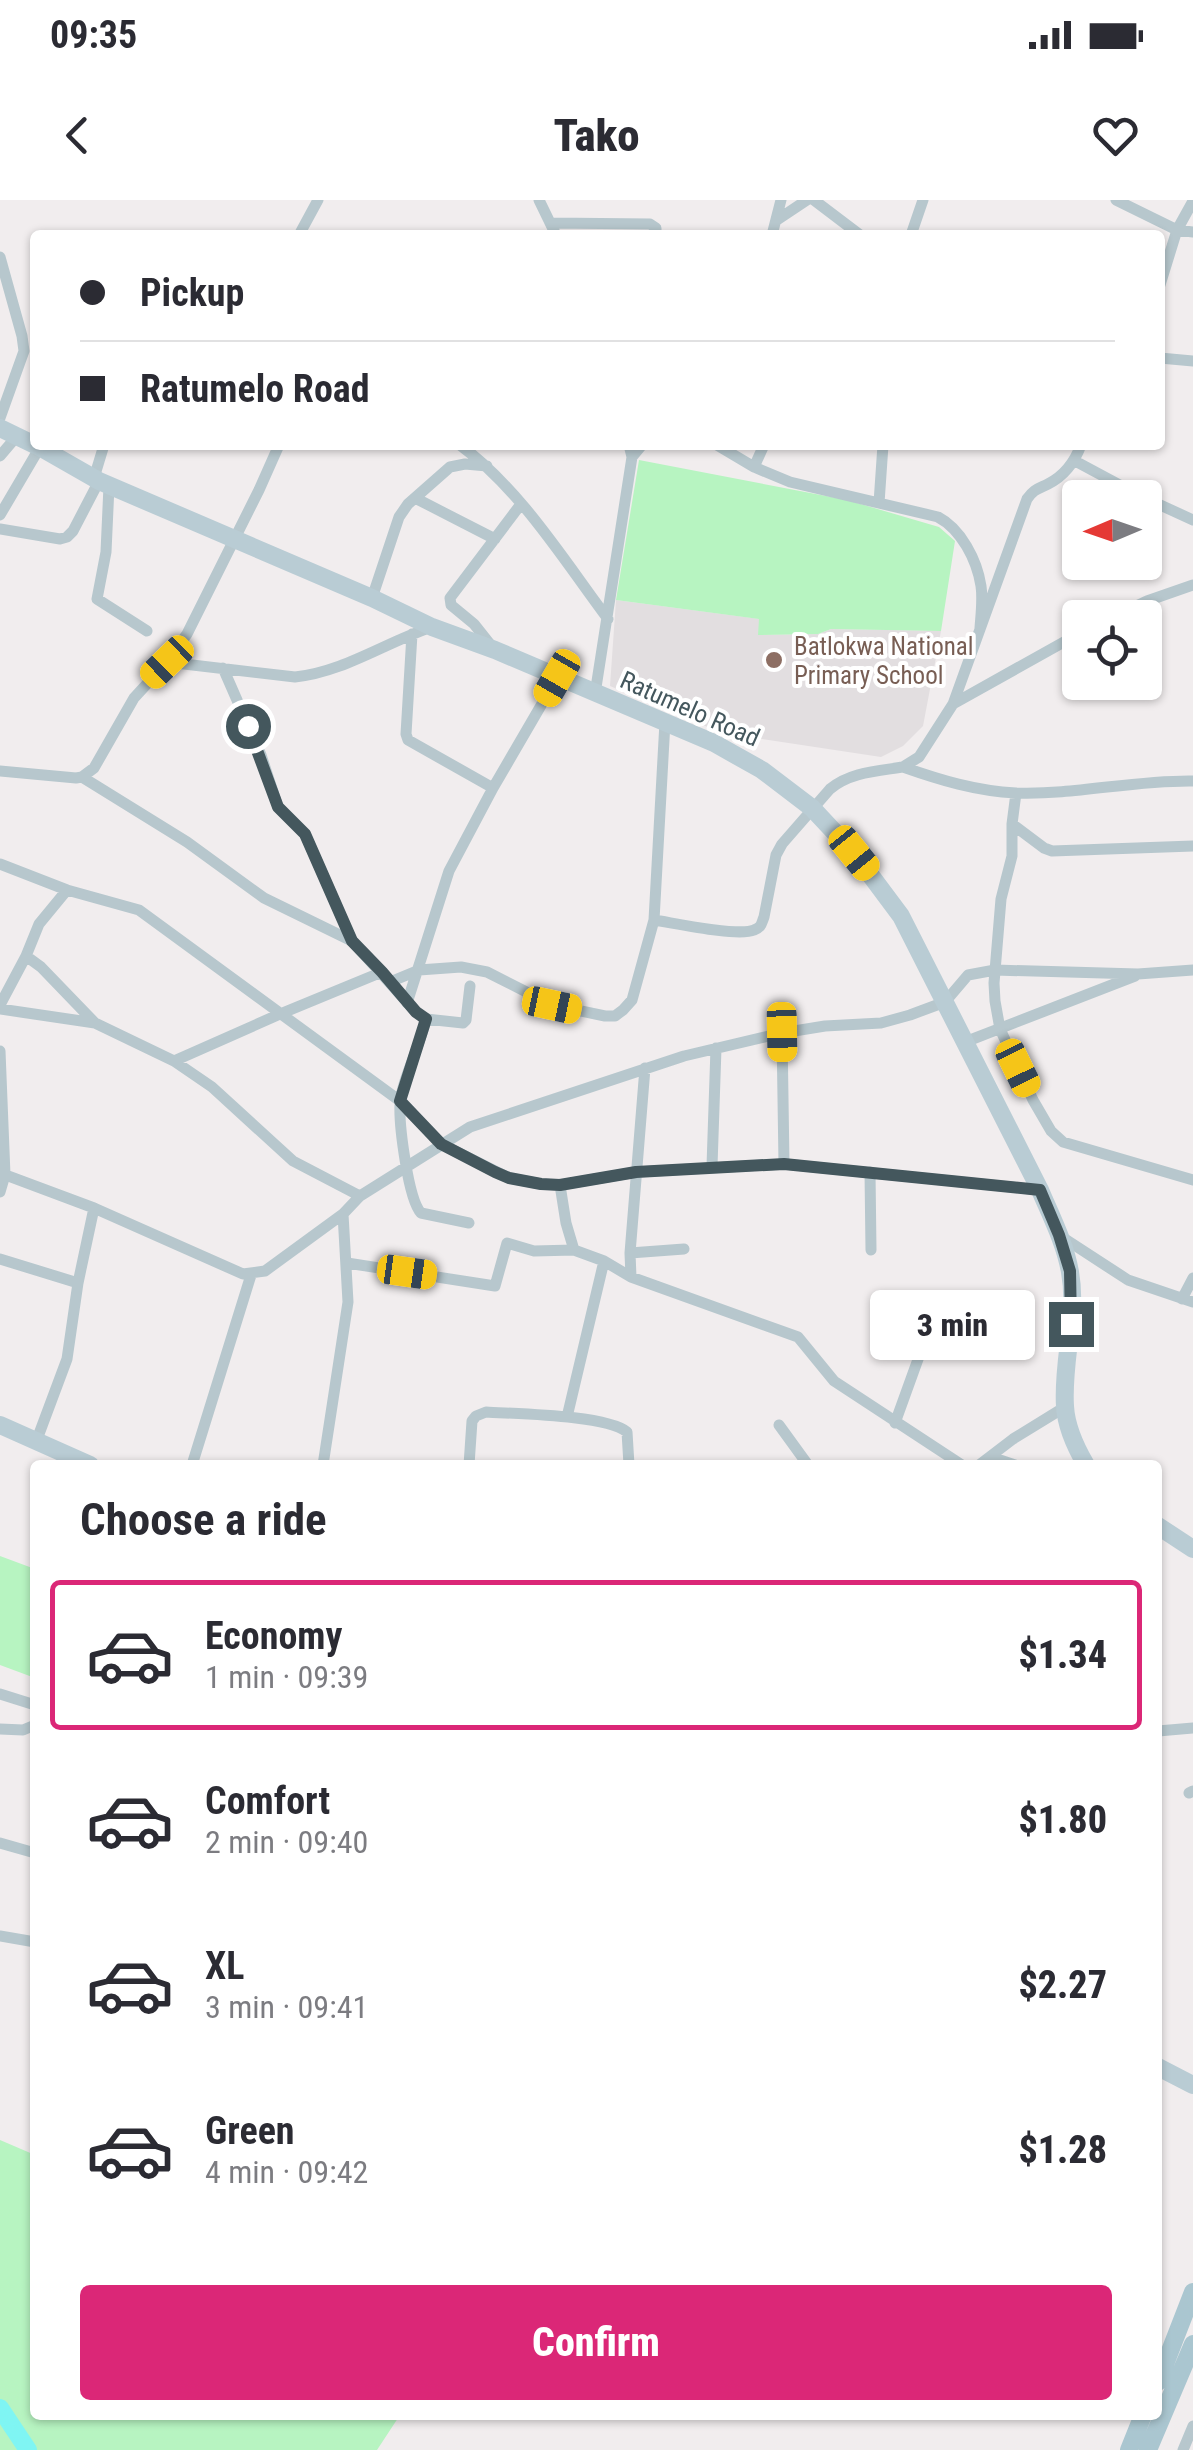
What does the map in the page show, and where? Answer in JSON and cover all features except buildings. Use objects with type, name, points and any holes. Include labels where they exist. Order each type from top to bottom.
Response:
[{"type":"main road","points":[[1162,2372],[1193,2292]]},
{"type":"main road","points":[[1162,2417],[1193,2344]]},
{"type":"main road","points":[[1128,2450],[1142,2420]]},
{"type":"main road","points":[[1148,2450],[1161,2420]]},
{"type":"street","points":[[301,230],[318,200]]},
{"type":"street","points":[[538,200],[554,229],[650,224],[656,230]]},
{"type":"street","points":[[774,230],[781,200]]},
{"type":"street","points":[[777,220],[811,200],[853,230]]},
{"type":"street","points":[[913,230],[923,200]]},
{"type":"street","points":[[1116,200],[1177,230],[1193,232]]},
{"type":"street","points":[[1165,269],[1177,230],[1193,201]]},
{"type":"street","points":[[0,257],[24,351],[0,418]]},
{"type":"street","points":[[1165,359],[1193,362]]},
{"type":"street","points":[[0,456],[8,432]]},
{"type":"street","points":[[0,515],[35,450]]},
{"type":"street","name":"Ratumelo Road","points":[[44,450],[101,482],[432,627],[714,743],[762,770],[812,808],[854,853],[901,916],[1059,1235],[1071,1287],[1064,1407],[1083,1460]]},
{"type":"street","points":[[104,450],[101,482],[106,552],[97,599],[147,631]]},
{"type":"street","points":[[82,777],[94,768],[134,698],[187,634],[277,450]]},
{"type":"street","points":[[466,450],[521,504],[608,619]]},
{"type":"street","points":[[725,450],[790,482],[946,522],[968,549],[981,585],[980,628]]},
{"type":"street","points":[[754,467],[762,450]]},
{"type":"street","points":[[879,503],[882,450]]},
{"type":"street","points":[[654,920],[721,930],[756,929],[764,917],[776,855],[812,808],[838,782],[903,766],[919,757],[953,704],[1027,499],[1034,490],[1055,479],[1080,450]]},
{"type":"street","points":[[595,694],[630,451]]},
{"type":"street","points":[[1075,460],[1112,480]]},
{"type":"street","points":[[372,598],[399,517],[415,498],[450,467],[486,466]]},
{"type":"street","points":[[0,529],[67,537],[101,482]]},
{"type":"street","points":[[415,498],[495,539]]},
{"type":"street","points":[[495,650],[450,602],[521,504]]},
{"type":"street","points":[[1162,506],[1193,520]]},
{"type":"street","points":[[1150,600],[1193,584]]},
{"type":"street","points":[[167,662],[312,676],[432,627]]},
{"type":"street","points":[[412,634],[408,740],[493,788]]},
{"type":"street","points":[[953,704],[1062,643]]},
{"type":"street","points":[[224,668],[278,807],[305,834],[352,941],[426,1019],[462,1023],[466,1020],[470,986]]},
{"type":"street","points":[[407,1003],[449,872],[557,678]]},
{"type":"street","points":[[174,1061],[280,1014],[386,977],[448,966],[488,972],[552,1005],[615,1016],[632,1000],[654,920],[665,722]]},
{"type":"street","points":[[903,766],[959,785],[1016,793],[1193,781]]},
{"type":"street","points":[[0,772],[82,777],[187,842],[264,898],[352,941]]},
{"type":"street","points":[[1016,793],[1012,856],[1003,887],[994,970],[1000,1029],[1033,1100],[1056,1138],[1193,1180]]},
{"type":"street","points":[[1012,824],[1052,851],[1193,846]]},
{"type":"street","points":[[0,864],[67,890],[139,910],[400,1101],[441,1144],[509,1178],[560,1185],[636,1172],[784,1164],[1040,1190]]},
{"type":"street","points":[[67,890],[39,924],[0,1007],[95,1023],[174,1061],[212,1086],[292,1161],[360,1196]]},
{"type":"street","points":[[26,956],[95,1023]]},
{"type":"street","points":[[3,1174],[250,1275],[264,1272],[343,1214],[360,1196],[470,1127],[645,1068],[782,1032],[880,1024],[945,1002],[968,975],[994,970],[1138,974],[1193,970]]},
{"type":"street","points":[[965,1042],[1138,974]]},
{"type":"street","points":[[426,1019],[400,1101],[406,1165],[414,1202],[421,1213],[469,1223]]},
{"type":"street","points":[[782,1032],[784,1164]]},
{"type":"street","points":[[712,1166],[716,1048]]},
{"type":"street","points":[[0,1051],[0,1192]]},
{"type":"street","points":[[632,1277],[630,1254],[645,1068]]},
{"type":"street","points":[[870,1172],[871,1250]]},
{"type":"street","points":[[560,1185],[574,1250]]},
{"type":"street","points":[[36,1442],[67,1360],[94,1208]]},
{"type":"street","points":[[324,1460],[348,1302],[343,1214]]},
{"type":"street","points":[[1059,1235],[1128,1280],[1187,1300],[1193,1278]]},
{"type":"street","points":[[347,1264],[495,1286],[507,1243],[534,1251],[574,1250],[632,1277],[798,1337],[834,1381],[954,1460]]},
{"type":"street","points":[[630,1254],[684,1249]]},
{"type":"street","points":[[0,1259],[78,1283]]},
{"type":"street","points":[[567,1417],[604,1261]]},
{"type":"street","points":[[194,1460],[250,1275]]},
{"type":"street","points":[[896,1423],[934,1314]]},
{"type":"street","points":[[986,1460],[1064,1407]]},
{"type":"street","points":[[470,1460],[472,1421],[486,1412],[567,1417],[622,1427],[627,1432],[629,1460]]},
{"type":"street","points":[[0,1425],[78,1460]]},
{"type":"street","points":[[778,1425],[804,1460]]},
{"type":"street","points":[[991,1456],[1002,1460]]},
{"type":"street","points":[[1162,1529],[1193,1548]]},
{"type":"street","points":[[0,1694],[30,1703]]},
{"type":"street","points":[[0,1729],[30,1726]]},
{"type":"street","points":[[1162,1731],[1193,1728]]},
{"type":"street","points":[[0,1843],[30,1852]]},
{"type":"street","points":[[0,1936],[30,1941]]},
{"type":"street","points":[[1162,2069],[1193,2085]]},
{"type":"street","points":[[1183,2450],[1193,2426]]},
{"type":"shaded area","name":"Batlokwa National Primary School","points":[[616,600],[760,619],[759,635],[818,634],[831,629],[941,631],[923,726],[903,746],[881,757],[722,733],[610,686]]},
{"type":"green space","points":[[639,460],[847,500],[939,527],[955,541],[941,631],[831,629],[818,634],[758,635],[759,619],[616,600]]},
{"type":"green space","points":[[0,1556],[30,1567],[30,1676],[0,1665]]},
{"type":"green space","points":[[0,2140],[30,2153],[30,2420],[397,2420],[377,2450],[0,2450]]},
{"type":"waterway","points":[[0,2408],[28,2450]]},
{"type":"place","name":"Batlokwa National Primary School","points":[[774,660]]},
{"type":"route","points":[[248,726],[278,807],[305,834],[352,941],[426,1019],[400,1101],[441,1144],[509,1178],[541,1184],[560,1185],[636,1172],[784,1164],[1040,1190],[1070,1271],[1071,1324]]}]
